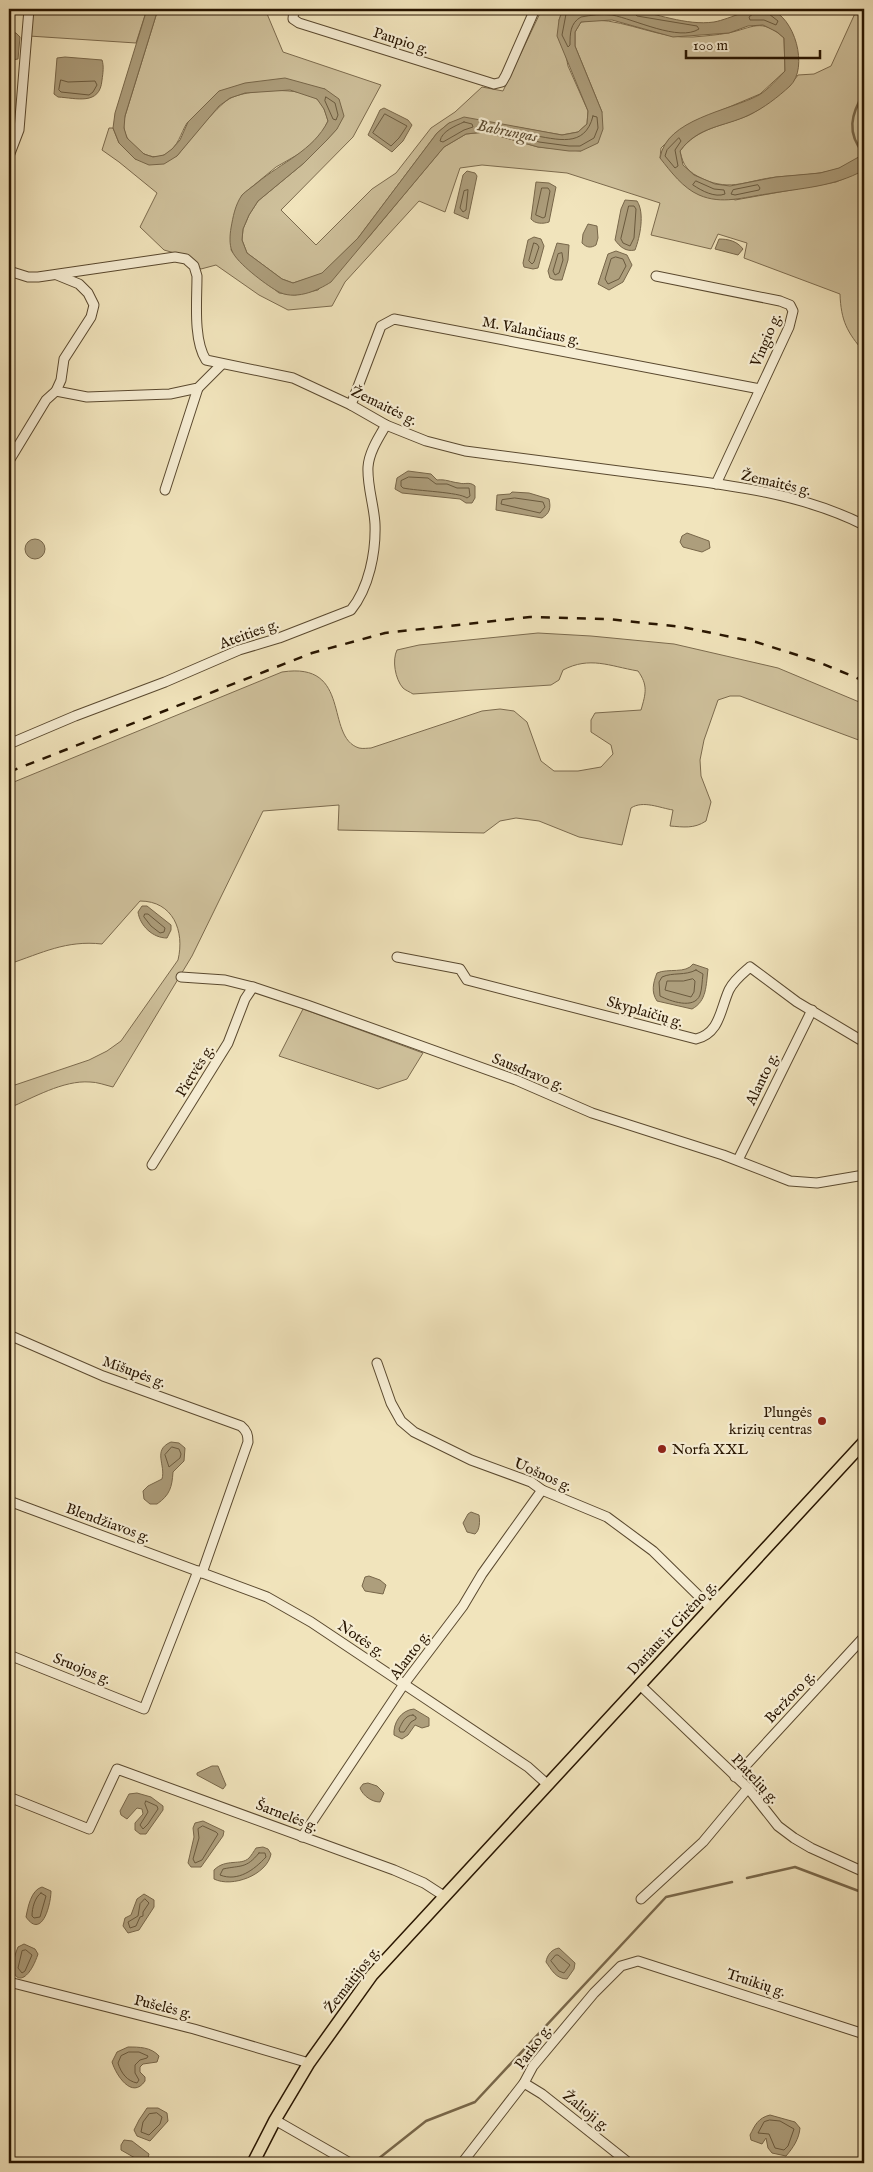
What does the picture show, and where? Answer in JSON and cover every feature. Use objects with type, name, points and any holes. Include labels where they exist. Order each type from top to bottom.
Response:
[{"type":"main road","name":"Dariaus ir Girėno g.","points":[[502,1834],[864,1442]]},
{"type":"main road","name":"Žemaitijos g.","points":[[253,2163],[275,2120],[309,2064],[372,1975],[502,1834]]},
{"type":"street","points":[[9,156],[19,130],[29,9]]},
{"type":"street","name":"Paupio g.","points":[[294,9],[293,19],[307,26],[494,84],[502,82],[535,9]]},
{"type":"street","name":"Žemaitės g.","points":[[9,271],[28,277],[57,275],[163,258],[186,259],[194,266],[197,276],[200,352],[206,360],[293,378],[351,405],[386,425],[426,440],[465,451],[716,484],[801,501],[849,517],[864,525]]},
{"type":"street","points":[[9,461],[46,400],[56,391],[62,380],[64,359],[91,317],[94,305],[88,292],[79,284],[57,275]]},
{"type":"street","name":"Vingio g.","points":[[656,276],[780,300],[790,305],[793,311],[789,328],[716,484]]},
{"type":"street","name":"M. Valančiaus g.","points":[[351,405],[380,326],[394,319],[760,389]]},
{"type":"street","points":[[165,490],[198,388],[222,364]]},
{"type":"street","points":[[56,391],[88,397],[170,394],[198,388]]},
{"type":"street","name":"Ateities g.","points":[[9,744],[75,716],[165,682],[239,650],[279,638],[351,610],[359,600],[374,547],[375,522],[368,465],[386,425]]},
{"type":"street","name":"Skyplaičių g.","points":[[397,957],[460,969],[467,980],[588,1010],[687,1038],[703,1037],[712,1032],[729,990],[736,979],[750,967],[797,1002],[864,1042]]},
{"type":"street","name":"Sausdravo g.","points":[[182,977],[224,980],[253,987],[516,1080],[592,1113],[738,1160],[778,1178],[805,1183],[834,1182],[864,1176]]},
{"type":"street","name":"Pietvės g.","points":[[152,1165],[228,1043],[245,999],[253,987]]},
{"type":"street","name":"Alanto g.","points":[[738,1160],[812,1010]]},
{"type":"street","name":"Mišupės g.","points":[[9,1335],[103,1376],[241,1426],[248,1434],[246,1449],[200,1572]]},
{"type":"street","name":"Uošnos g.","points":[[377,1363],[391,1403],[401,1421],[414,1432],[471,1460],[531,1482],[542,1490],[607,1517],[653,1551],[711,1608]]},
{"type":"street","name":"Alanto g.","points":[[302,1837],[404,1684],[463,1606],[493,1558],[542,1490]]},
{"type":"street","name":"Blendžiavos g.","points":[[9,1501],[200,1572]]},
{"type":"street","name":"Notės g.","points":[[200,1572],[274,1601],[311,1622],[528,1767],[547,1784]]},
{"type":"street","name":"Sruojos g.","points":[[9,1655],[144,1709],[200,1572]]},
{"type":"street","name":"Beržoro g.","points":[[735,1777],[864,1637]]},
{"type":"street","name":"Platelių g.","points":[[640,1685],[748,1788],[778,1826],[794,1838],[864,1872]]},
{"type":"street","name":"Šarnelės g.","points":[[9,1797],[89,1829],[117,1768],[394,1870],[424,1883],[444,1896]]},
{"type":"street","points":[[641,1899],[703,1842],[748,1788]]},
{"type":"street","name":"Truikių g.","points":[[638,1960],[864,2034]]},
{"type":"street","name":"Parko g.","points":[[462,2163],[524,2084],[533,2066],[594,1992],[621,1966],[638,1960]]},
{"type":"street","name":"Pušelės g.","points":[[9,1982],[194,2029],[309,2064]]},
{"type":"street","name":"Žalioji g.","points":[[524,2084],[542,2094],[629,2163]]},
{"type":"street","points":[[275,2120],[350,2163]]},
{"type":"shaded area","points":[[9,9],[147,9],[136,43],[29,36],[31,14],[9,13]]},
{"type":"shaded area","points":[[158,9],[265,9],[283,52],[381,85],[353,137],[281,210],[316,245],[372,189],[396,173],[431,128],[455,112],[482,87],[503,91],[542,9],[563,9],[559,20],[568,66],[588,111],[587,124],[578,132],[562,135],[516,127],[449,123],[437,133],[358,238],[322,274],[293,283],[282,279],[247,253],[242,240],[243,229],[258,201],[304,163],[337,129],[325,89],[270,84],[244,84],[190,120],[177,144],[166,154],[153,157],[146,155],[129,141],[124,124]]},
{"type":"shaded area","points":[[857,9],[864,9],[864,154],[844,166],[830,171],[766,178],[731,185],[713,183],[694,174],[687,168],[680,151],[694,137],[702,132],[753,113],[782,92],[798,75],[814,74],[831,66]]},
{"type":"shaded area","points":[[596,20],[620,23],[681,37],[728,33],[763,26],[784,38],[785,71],[760,94],[722,110],[668,141],[661,148],[660,158],[735,200],[836,182],[864,170],[864,352],[846,326],[840,294],[744,258],[747,243],[718,234],[711,249],[651,235],[660,203],[567,173],[482,165],[460,168],[445,212],[419,201],[345,282],[332,306],[288,310],[259,295],[216,265],[201,269],[185,256],[164,250],[140,227],[157,193],[102,150],[109,128],[113,128],[119,143],[135,159],[177,156],[217,109],[229,99],[248,93],[274,90],[300,93],[318,100],[323,107],[328,121],[321,135],[304,151],[276,167],[242,195],[231,250],[239,260],[279,293],[295,295],[318,290],[368,238],[444,147],[466,134],[485,132],[538,147],[581,151],[602,112],[575,46],[575,32],[581,22]]},
{"type":"shaded area","points":[[538,633],[674,644],[778,668],[864,704],[864,742],[740,696],[730,696],[718,700],[704,740],[700,760],[701,776],[711,802],[706,821],[693,826],[670,826],[673,810],[652,805],[636,806],[631,808],[622,845],[579,837],[539,821],[516,818],[500,821],[484,833],[338,830],[339,805],[263,811],[192,956],[113,1087],[93,1082],[69,1084],[48,1090],[9,1108],[9,1087],[89,1060],[121,1041],[178,960],[180,939],[174,920],[168,912],[161,906],[151,902],[140,901],[102,944],[89,943],[65,946],[9,964],[9,784],[282,672],[304,672],[319,678],[328,688],[342,730],[349,741],[359,748],[371,748],[482,711],[500,709],[514,711],[527,722],[541,761],[554,771],[578,771],[601,767],[613,754],[611,745],[591,732],[591,720],[595,713],[641,710],[645,685],[638,671],[600,663],[591,663],[563,670],[559,680],[551,685],[413,694],[403,688],[396,675],[395,654],[397,650],[419,645]]},
{"type":"shaded area","points":[[303,1009],[423,1053],[407,1079],[378,1089],[279,1056]]},
{"type":"water","name":"Babrungas","points":[[620,8],[682,21],[703,23],[714,22],[756,9],[769,9],[786,21],[792,32],[799,56],[796,78],[790,86],[760,109],[740,119],[703,132],[687,143],[680,151],[683,165],[694,175],[715,184],[730,186],[776,177],[820,173],[839,168],[864,154],[864,170],[853,176],[829,183],[733,199],[708,198],[693,192],[678,179],[660,158],[665,145],[674,134],[686,125],[746,101],[770,87],[785,71],[784,38],[763,25],[748,26],[729,33],[673,37],[612,20],[581,22],[575,32],[575,46],[602,112],[603,129],[598,143],[581,151],[569,151],[538,147],[485,132],[466,134],[444,147],[331,282],[305,294],[284,294],[259,278],[235,256],[230,242],[230,233],[236,207],[242,195],[306,148],[314,140],[328,121],[324,109],[317,99],[290,90],[245,93],[230,98],[219,106],[177,156],[164,164],[149,165],[135,159],[119,143],[113,128],[115,113],[147,9],[158,9],[125,116],[124,128],[127,138],[144,154],[153,157],[164,155],[180,140],[188,122],[219,91],[245,83],[285,78],[325,89],[339,99],[344,116],[337,129],[304,163],[258,201],[243,229],[242,240],[247,253],[282,279],[293,283],[322,273],[358,238],[437,133],[449,123],[464,117],[562,135],[578,132],[587,124],[588,111],[557,36],[559,20],[563,9]]},
{"type":"water","points":[[9,31],[16,33],[20,37],[18,59],[12,60],[9,56]]},
{"type":"water","points":[[57,58],[102,60],[102,80],[97,94],[86,99],[79,99],[58,97],[54,94]]},
{"type":"water","points":[[384,108],[408,120],[412,125],[403,141],[392,152],[368,135],[380,110]]},
{"type":"water","points":[[467,171],[475,173],[477,176],[468,219],[454,213],[463,175]]},
{"type":"water","points":[[536,182],[549,183],[556,187],[549,222],[539,223],[531,219]]},
{"type":"water","points":[[625,200],[637,201],[641,212],[639,239],[635,250],[624,248],[615,240],[621,209]]},
{"type":"water","points":[[588,224],[597,226],[598,238],[596,245],[591,247],[587,247],[582,243],[583,234]]},
{"type":"water","points":[[534,237],[541,239],[544,246],[538,268],[533,269],[524,267],[523,263],[528,240]]},
{"type":"water","points":[[719,239],[732,241],[743,249],[738,255],[715,249]]},
{"type":"water","points":[[557,243],[569,245],[568,260],[562,280],[550,278],[548,271]]},
{"type":"water","points":[[616,251],[627,255],[632,265],[623,282],[609,290],[598,284],[608,254]]},
{"type":"water","points":[[408,471],[431,474],[437,480],[469,483],[475,486],[475,498],[472,503],[466,503],[460,499],[402,493],[395,489],[397,478]]},
{"type":"water","points":[[512,492],[529,493],[549,499],[550,508],[547,514],[542,518],[496,510],[497,495],[510,494]]},
{"type":"water","points":[[687,533],[709,541],[710,548],[702,552],[683,547],[680,542],[682,536]]},
{"type":"water","points":[[31,539],[39,539],[45,545],[45,553],[39,559],[31,559],[25,553],[25,545]]},
{"type":"water","points":[[142,906],[147,906],[171,925],[167,938],[157,936],[144,926],[138,912]]},
{"type":"water","points":[[693,964],[708,969],[705,992],[701,1002],[692,1009],[657,1001],[653,987],[657,973],[686,969]]},
{"type":"water","points":[[171,1442],[179,1443],[185,1448],[184,1461],[173,1472],[168,1494],[157,1504],[150,1504],[144,1499],[143,1491],[148,1486],[162,1479],[162,1449]]},
{"type":"water","points":[[471,1512],[479,1515],[479,1528],[475,1534],[467,1532],[463,1523]]},
{"type":"water","points":[[369,1576],[380,1580],[386,1585],[383,1594],[365,1591],[362,1586],[365,1577]]},
{"type":"water","points":[[414,1709],[429,1718],[429,1726],[422,1728],[415,1725],[408,1735],[402,1739],[394,1735],[396,1722],[399,1718],[405,1712]]},
{"type":"water","points":[[212,1766],[218,1766],[226,1785],[223,1789],[197,1775],[197,1773]]},
{"type":"water","points":[[368,1783],[377,1786],[384,1793],[380,1802],[368,1798],[361,1791],[360,1788],[363,1784]]},
{"type":"water","points":[[137,1793],[151,1797],[163,1806],[163,1810],[146,1834],[140,1834],[135,1830],[135,1823],[143,1814],[142,1809],[137,1808],[127,1819],[121,1815],[120,1811],[129,1794]]},
{"type":"water","points":[[203,1821],[224,1831],[223,1836],[201,1867],[191,1867],[188,1863],[194,1837],[193,1828],[195,1823]]},
{"type":"water","points":[[263,1847],[268,1849],[271,1854],[263,1868],[256,1874],[239,1881],[230,1882],[214,1879],[214,1870],[219,1866],[242,1862],[250,1857],[256,1848]]},
{"type":"water","points":[[42,1887],[51,1891],[51,1897],[44,1918],[37,1924],[32,1923],[26,1917],[29,1904],[35,1892]]},
{"type":"water","points":[[144,1894],[154,1900],[154,1907],[139,1930],[128,1933],[123,1926],[125,1918],[131,1915],[137,1899]]},
{"type":"water","points":[[24,1944],[35,1949],[38,1954],[27,1974],[22,1978],[18,1978],[13,1968],[14,1958],[18,1947]]},
{"type":"water","points":[[559,1948],[575,1963],[574,1969],[567,1979],[557,1975],[546,1962],[550,1953]]},
{"type":"water","points":[[128,2047],[149,2049],[159,2056],[157,2062],[143,2064],[140,2067],[140,2072],[145,2077],[145,2081],[135,2088],[125,2084],[112,2062],[117,2052]]},
{"type":"water","points":[[147,2108],[158,2108],[167,2113],[168,2121],[150,2141],[137,2136],[134,2130]]},
{"type":"water","points":[[770,2115],[795,2122],[800,2128],[795,2143],[786,2156],[772,2153],[768,2148],[766,2138],[762,2144],[751,2140],[750,2135],[757,2122]]},
{"type":"water","points":[[124,2140],[132,2141],[149,2154],[148,2158],[142,2162],[121,2150]]},
{"type":"waterway","points":[[864,93],[856,108],[852,124],[855,139],[864,154]]},
{"type":"waterway","points":[[747,1878],[795,1867],[864,1893]]},
{"type":"waterway","points":[[373,2163],[426,2121],[475,2102],[666,1897],[732,1882]]},
{"type":"railway","points":[[9,772],[312,653],[385,633],[530,617],[608,619],[682,627],[756,642],[816,661],[864,681]]},
{"type":"place","name":"Plungės krizių centras","points":[[822,1421]]},
{"type":"place","name":"Norfa XXL","points":[[662,1449]]}]
